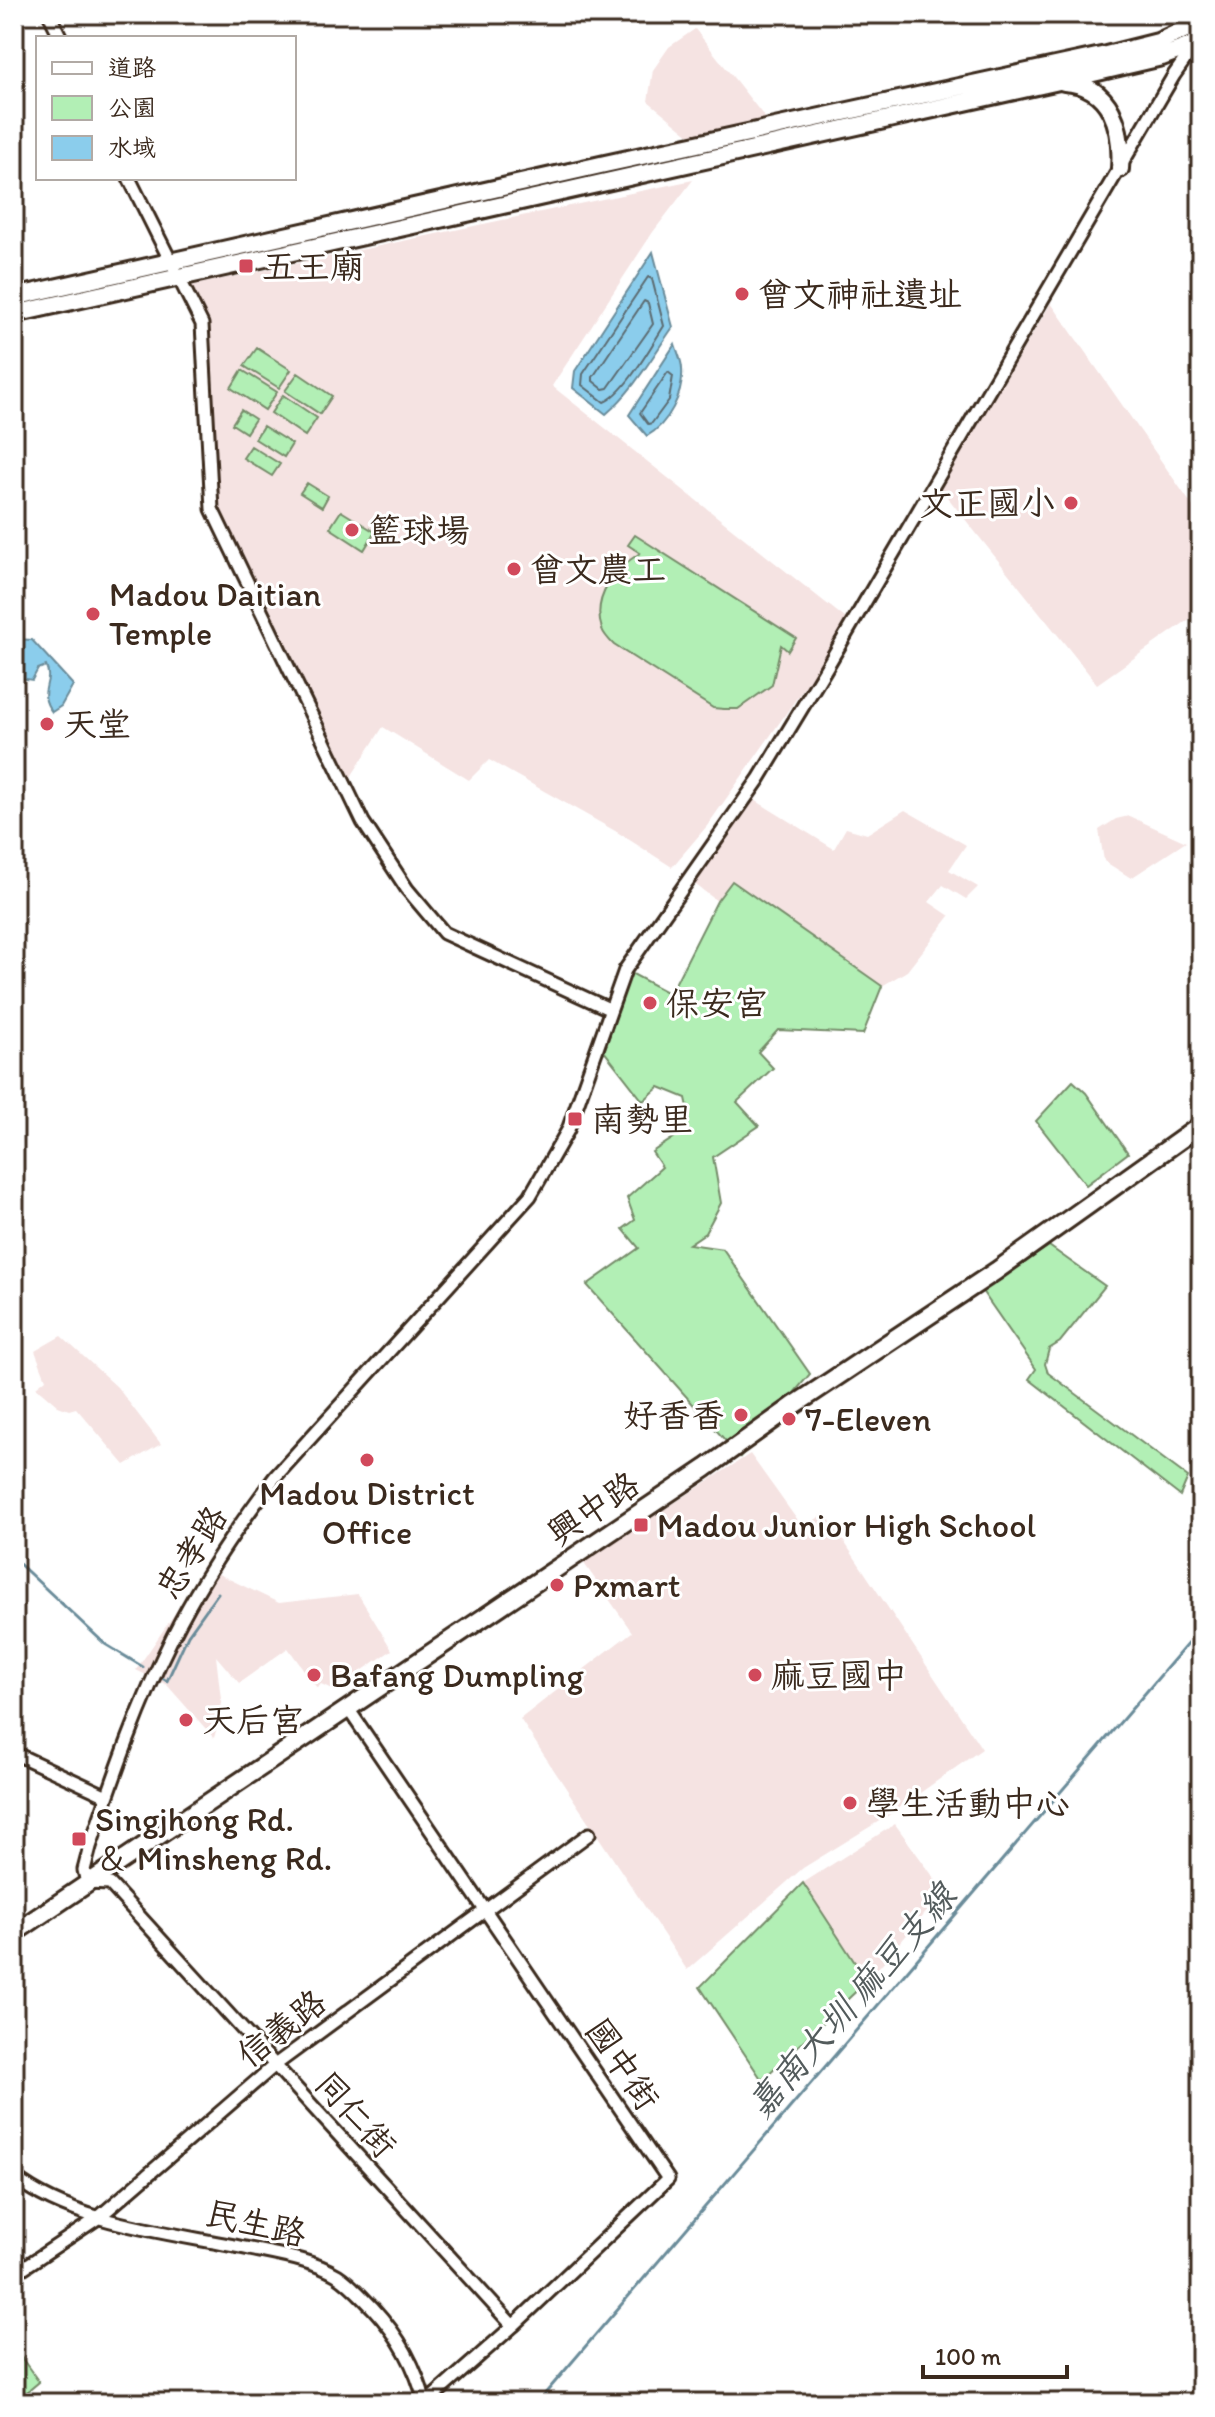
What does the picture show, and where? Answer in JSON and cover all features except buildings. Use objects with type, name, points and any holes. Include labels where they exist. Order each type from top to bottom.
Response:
[{"type":"main road","points":[[14,314],[605,164],[1106,55],[1158,42],[1196,24]]},
{"type":"main road","points":[[14,297],[174,271],[1059,81],[1162,57],[1198,44]]},
{"type":"main road","points":[[1059,81],[1086,86],[1112,112],[1120,129],[1120,169]]},
{"type":"main road","name":"興中路","points":[[14,1933],[945,1306],[1201,1125]]},
{"type":"street","points":[[49,14],[60,36]]},
{"type":"street","points":[[1196,24],[1198,44]]},
{"type":"street","name":"忠孝路","points":[[87,1883],[84,1870],[107,1796],[154,1676],[173,1635],[213,1566],[239,1524],[275,1477],[530,1196],[568,1130],[625,970],[759,779],[1174,75],[1198,44]]},
{"type":"street","points":[[130,180],[202,324],[212,509],[363,822],[407,889],[444,933],[609,1009]]},
{"type":"street","name":"國中街","points":[[347,1707],[668,2179],[513,2326],[425,2403]]},
{"type":"street","points":[[14,1753],[107,1796]]},
{"type":"street","name":"信義路","points":[[14,2274],[98,2218],[275,2065],[589,1834]]},
{"type":"street","name":"同仁街","points":[[87,1883],[110,1884],[513,2326]]},
{"type":"street","name":"民生路","points":[[14,2177],[35,2193],[98,2218],[276,2254],[311,2263],[339,2276],[395,2334],[416,2372],[425,2403]]},
{"type":"shaded area","points":[[695,29],[774,129],[702,145],[648,101],[653,70],[669,47]]},
{"type":"shaded area","name":"曾文農工","points":[[693,180],[653,232],[552,386],[850,622],[707,826],[672,867],[617,832],[489,760],[469,780],[383,727],[347,783],[219,517],[201,324],[189,286]]},
{"type":"shaded area","name":"文正國小","points":[[1051,303],[1201,518],[1201,611],[1097,684],[940,488]]},
{"type":"shaded area","points":[[753,799],[834,849],[846,828],[867,834],[905,810],[966,845],[949,870],[978,887],[966,899],[943,885],[929,902],[950,916],[907,971],[882,986],[732,882],[717,901],[692,882]]},
{"type":"shaded area","points":[[1129,816],[1186,842],[1131,878],[1104,861],[1099,830],[1116,819]]},
{"type":"shaded area","points":[[61,1336],[117,1387],[161,1444],[125,1465],[76,1408],[69,1410],[58,1406],[36,1387],[46,1379],[35,1351]]},
{"type":"shaded area","name":"麻豆國中","points":[[750,1454],[803,1528],[825,1513],[982,1749],[889,1815],[803,1868],[687,1970],[520,1719],[632,1632],[583,1562]]},
{"type":"shaded area","points":[[206,1568],[279,1603],[358,1594],[392,1650],[334,1690],[321,1684],[317,1688],[288,1648],[239,1683],[216,1656],[222,1708],[214,1738],[167,1685],[136,1670]]},
{"type":"shaded area","points":[[895,1824],[943,1890],[867,1981],[803,1883]]},
{"type":"green space","points":[[257,348],[291,370],[279,388],[244,366]]},
{"type":"green space","points":[[242,370],[277,392],[265,410],[231,388]]},
{"type":"green space","points":[[298,373],[332,396],[320,414],[285,391]]},
{"type":"green space","points":[[283,395],[317,418],[305,436],[271,413]]},
{"type":"green space","points":[[241,410],[255,419],[246,433],[232,424]]},
{"type":"green space","points":[[263,426],[292,444],[284,457],[255,439]]},
{"type":"green space","points":[[251,446],[280,464],[272,476],[243,458]]},
{"type":"green space","points":[[307,483],[328,496],[322,507],[300,493]]},
{"type":"green space","name":"籃球場","points":[[341,511],[375,532],[364,550],[330,528]]},
{"type":"green space","points":[[635,535],[796,638],[788,651],[781,645],[772,685],[738,709],[713,708],[609,640],[602,629],[600,606],[615,575],[640,553],[628,545]]},
{"type":"green space","points":[[732,881],[882,986],[863,1034],[778,1030],[758,1052],[773,1068],[737,1102],[759,1126],[713,1157],[721,1203],[705,1233],[689,1244],[723,1249],[810,1374],[740,1457],[587,1285],[639,1248],[623,1229],[635,1220],[627,1198],[662,1167],[652,1152],[681,1131],[688,1118],[686,1098],[659,1087],[643,1101],[604,1051],[629,972],[670,994],[717,901]]},
{"type":"green space","points":[[1073,1081],[1086,1093],[1128,1153],[1086,1185],[1036,1121]]},
{"type":"green space","points":[[1049,1246],[1105,1286],[1060,1342],[1049,1349],[1045,1364],[1048,1373],[1188,1477],[1180,1496],[1029,1379],[1036,1369],[982,1291]]},
{"type":"green space","points":[[803,1883],[867,1981],[762,2080],[700,1987]]},
{"type":"green space","points":[[18,2353],[39,2382],[14,2403],[14,2355]]},
{"type":"water","points":[[653,252],[673,327],[634,384],[606,414],[573,388],[575,371]]},
{"type":"water","points":[[675,344],[682,366],[677,398],[662,424],[647,436],[629,415]]},
{"type":"water","points":[[16,639],[32,640],[73,685],[61,706],[52,712],[45,698],[46,666],[38,669],[32,680],[20,678],[23,662],[14,651]]},
{"type":"waterway","points":[[14,1559],[105,1644],[143,1667]]},
{"type":"waterway","points":[[157,1675],[167,1681],[188,1635],[218,1593]]},
{"type":"waterway","name":"嘉南大圳 麻豆支線","points":[[537,2403],[1201,1628]]},
{"type":"place","name":"五王廟","points":[[246,266]]},
{"type":"place","name":"曾文神社遺址","points":[[742,294]]},
{"type":"place","name":"文正國小","points":[[1071,503]]},
{"type":"place","name":"籃球場","points":[[352,530]]},
{"type":"place","name":"曾文農工","points":[[514,569]]},
{"type":"place","name":"Madou Daitian Temple","points":[[93,614]]},
{"type":"place","name":"天堂","points":[[47,724]]},
{"type":"place","name":"保安宮","points":[[650,1003]]},
{"type":"place","name":"南勢里","points":[[575,1119]]},
{"type":"place","name":"好香香","points":[[741,1415]]},
{"type":"place","name":"7-Eleven","points":[[789,1419]]},
{"type":"place","name":"Madou District Office","points":[[367,1460]]},
{"type":"place","name":"Madou Junior High School","points":[[641,1525]]},
{"type":"place","name":"Pxmart","points":[[557,1585]]},
{"type":"place","name":"Bafang Dumpling","points":[[314,1675]]},
{"type":"place","name":"麻豆國中","points":[[755,1675]]},
{"type":"place","name":"天后宮","points":[[186,1720]]},
{"type":"place","name":"學生活動中心","points":[[850,1803]]},
{"type":"place","name":"Singjhong Rd. ＆ Minsheng Rd.","points":[[79,1839]]}]
